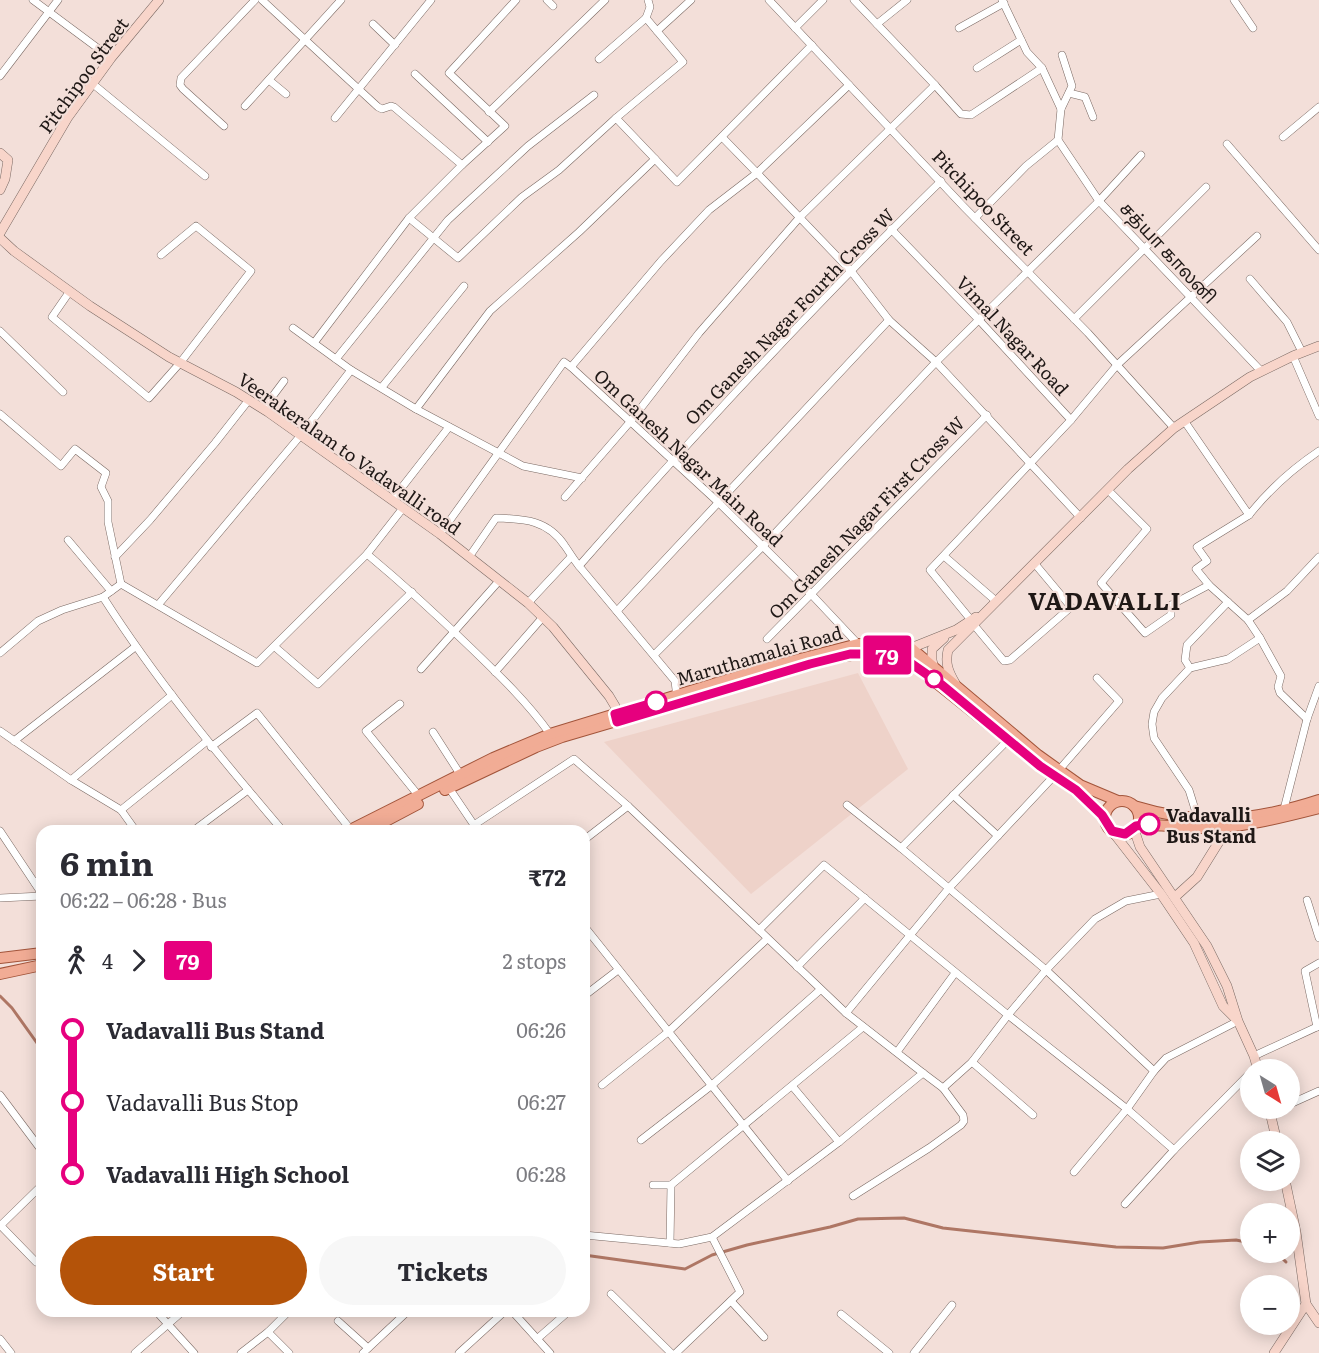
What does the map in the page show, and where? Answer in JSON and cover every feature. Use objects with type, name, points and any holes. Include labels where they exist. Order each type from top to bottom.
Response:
[{"type":"main road","name":"Pitchipoo Street","points":[[0,233],[68,117],[111,58],[159,0]]},
{"type":"main road","points":[[0,153],[9,160],[0,190]]},
{"type":"main road","name":"Veerakeralam to Vadavalli road","points":[[0,238],[14,251],[131,333],[263,409],[440,534],[528,603],[553,627],[609,696],[615,706],[616,718]]},
{"type":"main road","points":[[909,661],[930,663],[948,650],[973,622],[1035,564],[1128,469],[1174,428],[1250,377],[1319,346]]},
{"type":"main road","points":[[911,648],[973,622]]},
{"type":"main road","points":[[942,685],[930,663],[932,649],[956,630]]},
{"type":"main road","name":"Maruthamalai Road","points":[[676,700],[769,667],[858,644],[911,648],[1076,790],[1105,819]]},
{"type":"main road","points":[[948,650],[946,660],[950,674],[960,690]]},
{"type":"main road","name":"Maruthamalai Road","points":[[359,825],[460,774],[550,734],[850,654],[902,657],[942,685],[1008,741],[1056,773],[1118,801]]},
{"type":"main road","name":"Maruthamalai Road","points":[[378,825],[449,788],[536,747],[616,718]]},
{"type":"main road","points":[[1112,831],[1121,834],[1135,827],[1152,824],[1198,828],[1225,824],[1319,800]]},
{"type":"main road","points":[[1238,1021],[1223,1006],[1194,943],[1105,819],[1110,806],[1118,801],[1174,817],[1225,824],[1257,823],[1319,808]]},
{"type":"main road","points":[[1134,806],[1138,816],[1135,827],[1140,847],[1207,946],[1227,986],[1238,1021],[1254,1059]]},
{"type":"main road","points":[[1175,897],[1197,877],[1220,840],[1225,824]]},
{"type":"main road","points":[[3,958],[36,954]]},
{"type":"main road","points":[[0,974],[36,966]]},
{"type":"main road","points":[[1287,1191],[1296,1232],[1306,1304],[1319,1323]]},
{"type":"main road","points":[[1274,1353],[1306,1304]]},
{"type":"street","points":[[33,0],[111,58]]},
{"type":"street","points":[[0,76],[58,0]]},
{"type":"street","points":[[224,126],[183,89],[180,85],[181,78],[255,0]]},
{"type":"street","points":[[262,0],[378,107],[382,109],[394,107],[462,165]]},
{"type":"street","points":[[244,106],[341,0]]},
{"type":"street","points":[[335,117],[431,0]]},
{"type":"street","points":[[314,343],[409,218],[505,126],[449,73],[516,0]]},
{"type":"street","points":[[489,112],[605,0]]},
{"type":"street","points":[[599,58],[646,18],[650,7],[648,0]]},
{"type":"street","points":[[657,31],[692,0]]},
{"type":"street","points":[[795,28],[823,0]]},
{"type":"street","points":[[854,0],[961,114],[971,115],[1042,68]]},
{"type":"street","points":[[877,24],[907,0]]},
{"type":"street","points":[[1234,0],[1253,28]]},
{"type":"street","name":"Pitchipoo Street","points":[[771,1],[891,130],[1074,319],[1174,428]]},
{"type":"street","points":[[959,28],[1003,2],[1027,52],[1042,68],[1061,109]]},
{"type":"street","points":[[409,218],[458,258],[522,197],[559,170],[683,62],[646,18]]},
{"type":"street","points":[[373,24],[395,45]]},
{"type":"street","points":[[977,68],[1022,40]]},
{"type":"street","points":[[616,118],[677,182],[812,45]]},
{"type":"street","points":[[1062,55],[1072,86],[1061,109],[1058,140],[1100,201],[1141,155]]},
{"type":"street","points":[[416,74],[488,142]]},
{"type":"street","points":[[269,80],[286,94]]},
{"type":"street","points":[[93,84],[205,176]]},
{"type":"street","name":"Om Ganesh Nagar Main Road","points":[[849,85],[757,173],[709,210],[661,261],[571,367],[718,503],[811,594],[858,644]]},
{"type":"street","points":[[565,497],[630,422],[699,333],[800,217],[935,86]]},
{"type":"street","points":[[1069,93],[1085,97],[1093,117]]},
{"type":"street","points":[[336,359],[448,220],[528,146],[594,95]]},
{"type":"street","points":[[1283,137],[1319,107]]},
{"type":"street","points":[[722,137],[851,272],[889,320],[936,362],[1081,518]]},
{"type":"street","points":[[975,218],[1026,166],[1058,140]]},
{"type":"street","points":[[1227,144],[1319,250]]},
{"type":"street","points":[[416,409],[490,311],[579,232],[655,159]]},
{"type":"street","name":"Om Ganesh Nagar Fourth Cross W","points":[[579,566],[671,460],[891,229],[941,181]]},
{"type":"street","points":[[1074,319],[1206,187]]},
{"type":"street","name":"சத்யா காலனி","points":[[655,654],[762,547],[936,362],[1026,271],[1100,201],[1261,371]]},
{"type":"street","points":[[70,291],[52,316],[149,398],[180,363],[251,271],[196,226],[161,255]]},
{"type":"street","name":"Vimal Nagar Road","points":[[891,229],[1071,420],[944,556]]},
{"type":"street","points":[[1071,420],[1117,365],[1257,236]]},
{"type":"street","points":[[1250,279],[1287,322],[1319,416]]},
{"type":"street","points":[[382,387],[464,286]]},
{"type":"street","points":[[617,611],[889,320]]},
{"type":"street","points":[[293,328],[351,370],[416,409],[523,466],[582,478]]},
{"type":"street","points":[[0,331],[63,392]]},
{"type":"street","points":[[440,534],[500,454],[564,362],[571,367]]},
{"type":"street","points":[[158,605],[301,435],[351,370]]},
{"type":"street","points":[[263,409],[284,381]]},
{"type":"street","points":[[115,557],[150,520],[248,400]]},
{"type":"street","points":[[0,414],[61,466],[75,449],[106,473],[101,487],[108,501],[108,522],[121,584],[257,663],[367,554],[403,508]]},
{"type":"street","name":"Om Ganesh Nagar First Cross W","points":[[767,639],[987,415]]},
{"type":"street","points":[[1185,422],[1249,515]]},
{"type":"street","points":[[392,500],[449,427]]},
{"type":"street","points":[[1307,719],[1280,693],[1278,687],[1281,675],[1248,620],[1209,585],[1196,569],[1207,561],[1197,547],[1249,515],[1266,494],[1299,464],[1319,451]]},
{"type":"street","points":[[1108,490],[1147,529],[1101,583],[1145,633],[1171,615],[1171,605],[1209,585]]},
{"type":"street","points":[[469,557],[496,518],[529,520],[550,529],[675,681],[676,700]]},
{"type":"street","points":[[68,540],[111,591]]},
{"type":"street","points":[[367,554],[412,592],[495,672],[537,716],[550,734]]},
{"type":"street","points":[[993,604],[944,556],[930,570],[1004,661],[1010,660],[1071,607],[1035,564]]},
{"type":"street","points":[[528,603],[571,557]]},
{"type":"street","points":[[1248,620],[1287,591],[1319,557]]},
{"type":"street","points":[[422,669],[499,581]]},
{"type":"street","points":[[0,652],[38,621],[62,610],[103,597],[121,584]]},
{"type":"street","points":[[275,647],[318,684],[412,592]]},
{"type":"street","points":[[103,597],[135,647],[209,744],[278,825]]},
{"type":"street","points":[[1190,668],[1185,660],[1187,645],[1228,602]]},
{"type":"street","points":[[495,672],[543,617]]},
{"type":"street","points":[[1198,819],[1189,790],[1154,738],[1152,724],[1154,712],[1162,698],[1190,668],[1228,659],[1260,638]]},
{"type":"street","points":[[14,741],[135,647]]},
{"type":"street","points":[[846,1013],[949,888],[1056,773],[1119,701],[1097,678]]},
{"type":"street","points":[[1284,810],[1307,719],[1319,686]]},
{"type":"street","points":[[71,780],[172,695]]},
{"type":"street","points":[[400,704],[366,731],[418,795]]},
{"type":"street","points":[[121,810],[209,744],[257,713],[345,825]]},
{"type":"street","points":[[0,731],[71,780],[121,810],[132,825]]},
{"type":"street","points":[[434,732],[460,774]]},
{"type":"street","points":[[901,848],[1008,741]]},
{"type":"street","points":[[449,788],[474,825],[574,759],[628,806],[820,990],[863,1028],[943,1088],[963,1115],[964,1120],[961,1125],[853,1196]]},
{"type":"street","points":[[201,825],[248,790]]},
{"type":"street","points":[[953,795],[998,836]]},
{"type":"street","points":[[847,805],[1047,970],[1154,1071]]},
{"type":"street","points":[[590,835],[628,806]]},
{"type":"street","points":[[0,831],[35,884]]},
{"type":"street","points":[[759,930],[824,865],[911,935],[955,974],[1127,1109],[1174,1150]]},
{"type":"street","points":[[943,1088],[972,1062],[1008,1015],[1095,919],[1126,901],[1161,894]]},
{"type":"street","points":[[0,898],[36,895]]},
{"type":"street","points":[[797,967],[865,898]]},
{"type":"street","points":[[1306,900],[1319,938]]},
{"type":"street","points":[[590,934],[788,1180]]},
{"type":"street","points":[[602,1085],[668,1032],[767,939]]},
{"type":"street","points":[[1254,1056],[1318,1027],[1305,970],[1319,963]]},
{"type":"street","points":[[590,991],[618,970]]},
{"type":"street","points":[[897,1052],[955,974]]},
{"type":"street","points":[[641,1140],[712,1084],[820,990]]},
{"type":"street","points":[[1074,1172],[1166,1058],[1238,1021]]},
{"type":"street","points":[[653,1185],[672,1185],[863,1028]]},
{"type":"street","points":[[972,1062],[1033,1115]]},
{"type":"street","points":[[590,1236],[679,1244],[712,1237],[839,1142],[923,1073]]},
{"type":"street","points":[[1125,1204],[1174,1150],[1240,1084]]},
{"type":"street","points":[[793,1087],[839,1142]]},
{"type":"street","points":[[1300,1100],[1319,1091]]},
{"type":"street","points":[[0,1095],[36,1143]]},
{"type":"street","points":[[670,1243],[672,1185]]},
{"type":"street","points":[[36,1191],[1,1225],[36,1262]]},
{"type":"street","points":[[676,1353],[740,1292],[712,1237]]},
{"type":"street","points":[[610,1294],[671,1353]]},
{"type":"street","points":[[731,1301],[764,1337]]},
{"type":"street","points":[[914,1353],[952,1305]]},
{"type":"street","points":[[841,1314],[889,1353]]},
{"type":"street","points":[[162,1317],[194,1353]]},
{"type":"street","points":[[135,1353],[176,1317]]},
{"type":"street","points":[[241,1353],[283,1317]]},
{"type":"street","points":[[338,1321],[365,1351],[402,1317]]},
{"type":"street","points":[[459,1353],[499,1317]]},
{"type":"street","points":[[517,1317],[550,1353]]},
{"type":"street","points":[[537,1339],[562,1317]]},
{"type":"street","points":[[268,1332],[289,1353]]},
{"type":"street","points":[[0,1339],[11,1353]]},
{"type":"shaded area","points":[[858,673],[908,769],[751,894],[604,742]]},
{"type":"waterway","points":[[0,996],[12,1008],[36,1042]]},
{"type":"waterway","points":[[590,1256],[685,1269],[712,1255],[858,1219],[904,1218],[943,1228],[1116,1247],[1163,1248],[1200,1242],[1240,1241]]},
{"type":"bus line","name":"79","points":[[656,702],[615,714],[617,722],[850,654],[902,657],[942,685],[1040,766],[1076,790],[1102,815],[1108,828],[1112,831],[1125,834],[1136,826],[1149,824]]},
{"type":"place","name":"Vadavalli Bus Stand","points":[[1149,824]]},
{"type":"district","name":"VADAVALLI","points":[[1105,599]]}]
